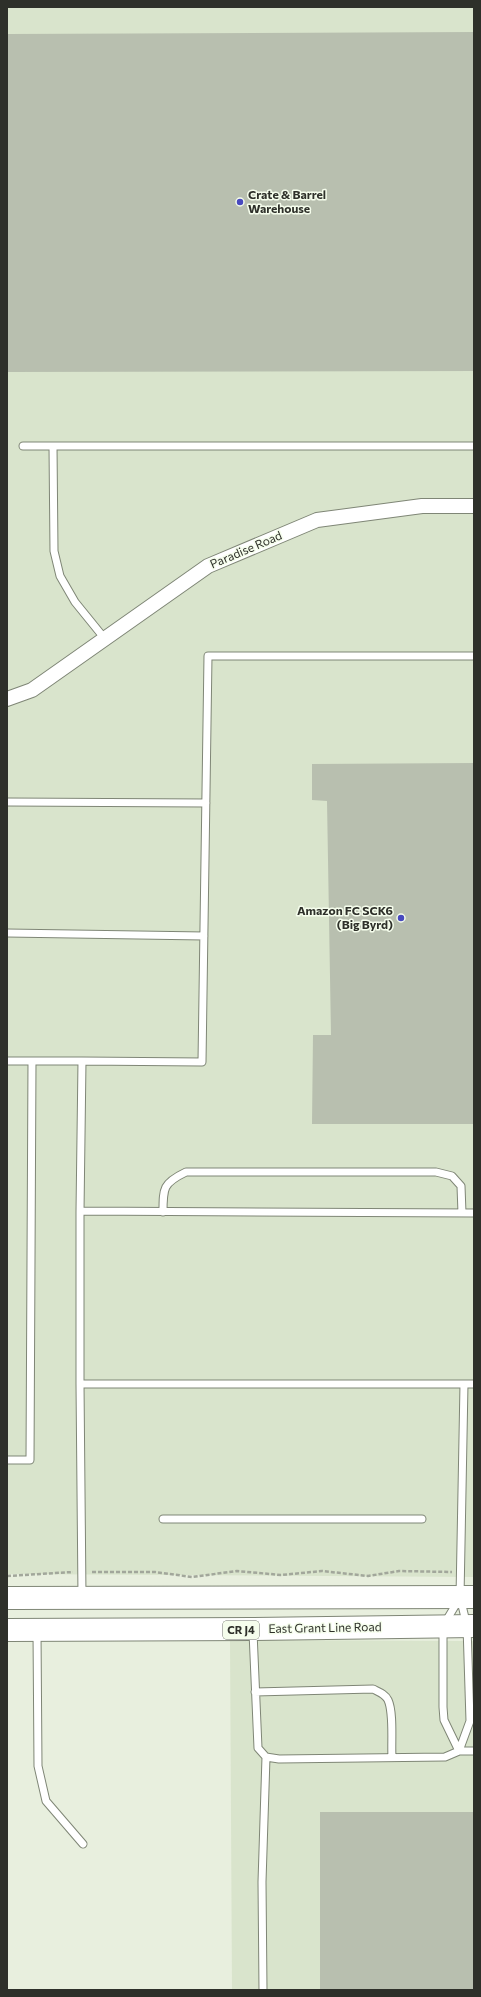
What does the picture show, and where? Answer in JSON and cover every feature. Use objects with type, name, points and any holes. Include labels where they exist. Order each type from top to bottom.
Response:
[{"type":"main road","points":[[7,1598],[467,1597]]},
{"type":"main road","name":"East Grant Line Road","points":[[7,1630],[253,1630],[471,1626]]},
{"type":"street","name":"Paradise Road","points":[[7,699],[32,690],[208,566],[317,520],[422,506],[474,506]]},
{"type":"lane","points":[[23,446],[474,446]]},
{"type":"lane","points":[[53,446],[54,551],[60,576],[75,602],[105,639]]},
{"type":"lane","points":[[7,1061],[202,1062],[208,656],[474,656]]},
{"type":"lane","points":[[7,802],[206,803]]},
{"type":"lane","points":[[7,933],[204,936]]},
{"type":"lane","points":[[7,1460],[30,1460],[32,1061]]},
{"type":"lane","points":[[82,1061],[80,1211],[82,1598]]},
{"type":"lane","points":[[163,1212],[163,1190],[171,1179],[186,1172],[436,1172],[452,1176],[461,1186],[462,1213]]},
{"type":"lane","points":[[80,1211],[474,1213]]},
{"type":"lane","points":[[80,1384],[474,1384]]},
{"type":"lane","points":[[459,1751],[470,1722],[471,1626],[467,1597],[461,1572],[464,1384]]},
{"type":"lane","points":[[163,1519],[422,1519]]},
{"type":"lane","points":[[459,1751],[444,1720],[443,1626],[467,1597]]},
{"type":"lane","points":[[37,1630],[38,1766],[46,1801],[83,1844]]},
{"type":"lane","points":[[253,1630],[254,1692],[258,1748],[266,1757],[279,1759],[445,1756],[459,1751],[474,1751]]},
{"type":"lane","points":[[254,1692],[373,1689],[382,1693],[388,1700],[390,1711],[392,1757]]},
{"type":"lane","points":[[263,1990],[262,1882],[266,1757]]},
{"type":"path","points":[[7,1576],[82,1572],[155,1572],[192,1577],[237,1571],[281,1575],[322,1571],[368,1576],[399,1571],[461,1572]]},
{"type":"shaded area","points":[[7,7],[474,7],[474,1577],[7,1574]]},
{"type":"shaded area","points":[[230,1640],[474,1641],[474,1990],[232,1990]]},
{"type":"building","name":"Crate & Barrel Warehouse","points":[[474,32],[474,371],[7,372],[7,34]]},
{"type":"building","name":"Amazon FC SCK6 (Big Byrd)","points":[[474,763],[474,1124],[312,1124],[313,1035],[331,1035],[327,801],[312,800],[312,764]]},
{"type":"building","points":[[320,1812],[474,1812],[474,1990],[320,1990]]},
{"type":"place","name":"Crate & Barrel Warehouse","points":[[240,202]]},
{"type":"place","name":"Amazon FC SCK6 (Big Byrd)","points":[[401,918]]}]
